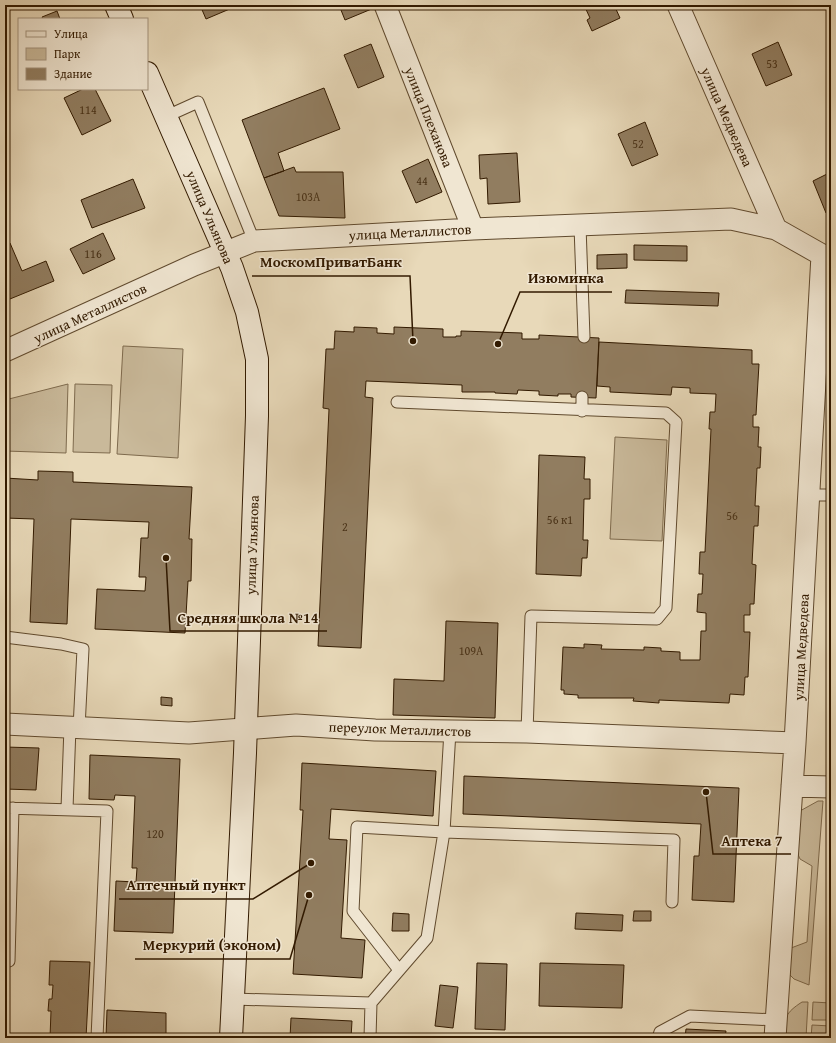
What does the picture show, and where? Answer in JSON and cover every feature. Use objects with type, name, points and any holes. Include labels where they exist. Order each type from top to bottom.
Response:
[{"type":"main road","points":[[116,5],[122,18]]},
{"type":"main road","name":"улица Ульянова","points":[[148,75],[226,252],[243,297],[257,359],[257,416],[246,730],[231,1038]]},
{"type":"street","name":"улица Плеханова","points":[[385,5],[473,229]]},
{"type":"street","name":"улица Медведева","points":[[678,5],[776,229]]},
{"type":"street","name":"улица Металлистов","points":[[5,351],[226,252],[254,241],[473,229],[731,219],[776,229],[826,256]]},
{"type":"street","name":"улица Медведева","points":[[776,1029],[795,743],[809,495],[826,256]]},
{"type":"street","name":"переулок Металлистов","points":[[5,724],[189,733],[246,730],[296,725],[375,730],[527,732],[795,743]]},
{"type":"street","points":[[792,786],[831,787]]},
{"type":"lane","points":[[167,116],[198,102],[254,241]]},
{"type":"lane","points":[[580,226],[584,337]]},
{"type":"lane","points":[[582,397],[582,411]]},
{"type":"lane","points":[[397,402],[582,411],[666,413],[676,422],[666,608],[657,619],[531,616],[527,732]]},
{"type":"lane","points":[[809,495],[831,495]]},
{"type":"lane","points":[[5,638],[61,644],[83,649],[67,809]]},
{"type":"lane","points":[[370,1038],[371,1003],[427,938],[444,832],[450,731]]},
{"type":"lane","points":[[9,961],[9,808],[107,811],[97,1038]]},
{"type":"lane","points":[[399,970],[353,911],[357,827],[444,832],[674,840],[672,902]]},
{"type":"lane","points":[[233,999],[371,1003]]},
{"type":"lane","points":[[658,1038],[660,1032],[690,1016],[776,1029]]},
{"type":"green space","points":[[123,346],[183,349],[178,458],[117,454]]},
{"type":"green space","points":[[68,384],[66,453],[5,451],[5,400]]},
{"type":"green space","points":[[75,384],[112,385],[110,453],[73,452]]},
{"type":"green space","points":[[615,437],[667,440],[662,541],[610,539]]},
{"type":"green space","points":[[818,801],[823,801],[809,985],[794,979],[789,974],[791,948],[807,942],[812,866],[800,859],[797,852],[800,811]]},
{"type":"green space","points":[[802,1002],[808,1002],[806,1038],[783,1038],[786,1017],[792,1009]]},
{"type":"green space","points":[[813,1002],[831,1003],[829,1020],[812,1020]]},
{"type":"green space","points":[[812,1025],[831,1026],[831,1038],[811,1038]]},
{"type":"building","points":[[200,5],[231,5],[232,8],[206,19]]},
{"type":"building","points":[[339,5],[373,5],[374,8],[345,20]]},
{"type":"building","points":[[584,5],[608,5],[610,9],[615,7],[620,18],[592,31],[587,20],[590,18]]},
{"type":"building","points":[[57,11],[60,18],[42,18]]},
{"type":"building","points":[[778,42],[792,75],[766,86],[752,54]]},
{"type":"building","points":[[371,44],[384,77],[358,88],[344,55]]},
{"type":"building","points":[[324,88],[340,129],[278,153],[284,171],[264,178],[242,120]]},
{"type":"building","points":[[81,90],[96,90],[111,121],[82,135],[64,98]]},
{"type":"building","points":[[645,122],[658,155],[632,166],[618,134]]},
{"type":"building","points":[[517,153],[520,202],[488,204],[487,178],[480,179],[479,155]]},
{"type":"building","points":[[428,159],[442,192],[416,203],[402,171]]},
{"type":"building","points":[[294,167],[296,172],[343,172],[345,218],[279,216],[264,178]]},
{"type":"building","points":[[831,172],[831,211],[826,213],[813,181]]},
{"type":"building","points":[[133,179],[145,208],[92,228],[81,200]]},
{"type":"building","points":[[103,233],[115,259],[83,274],[70,249]]},
{"type":"building","points":[[10,243],[22,271],[46,261],[54,281],[5,301],[5,245]]},
{"type":"building","points":[[634,245],[687,246],[687,261],[634,260]]},
{"type":"building","points":[[627,254],[627,268],[597,269],[597,255]]},
{"type":"building","points":[[626,290],[719,293],[718,306],[625,303]]},
{"type":"building","points":[[354,327],[377,328],[377,333],[394,334],[394,327],[443,329],[443,337],[461,336],[461,331],[522,333],[522,339],[539,339],[539,335],[599,338],[596,398],[571,397],[571,394],[558,394],[558,396],[539,395],[539,391],[518,390],[517,394],[462,392],[462,385],[366,381],[365,397],[373,398],[361,648],[318,646],[329,409],[323,408],[326,349],[334,349],[335,331],[354,332]]},
{"type":"building","points":[[599,342],[752,350],[752,364],[759,364],[756,415],[753,415],[753,427],[759,427],[758,447],[761,447],[760,468],[757,468],[755,506],[759,506],[758,526],[754,526],[752,564],[756,565],[754,604],[750,604],[750,615],[744,615],[744,632],[750,632],[748,677],[745,677],[744,695],[730,694],[729,703],[659,700],[659,703],[633,701],[634,698],[578,698],[578,695],[564,694],[564,690],[561,690],[563,647],[584,648],[584,644],[602,645],[601,649],[644,650],[644,647],[661,648],[661,651],[680,652],[680,660],[700,660],[701,631],[706,631],[706,613],[697,612],[698,594],[702,594],[703,574],[699,574],[700,552],[705,552],[711,429],[709,429],[710,412],[715,412],[716,394],[690,393],[690,388],[672,387],[671,395],[610,392],[610,387],[597,386]]},
{"type":"building","points":[[539,455],[585,457],[584,479],[590,479],[590,499],[584,499],[583,540],[588,540],[587,558],[582,558],[581,576],[536,574]]},
{"type":"building","points":[[38,471],[73,472],[73,482],[192,487],[189,539],[192,539],[191,581],[188,581],[185,633],[95,629],[97,589],[145,591],[146,577],[139,577],[141,538],[148,538],[149,522],[71,519],[67,624],[30,622],[34,519],[5,518],[5,478],[38,480]]},
{"type":"building","points":[[446,621],[498,623],[495,718],[393,715],[394,679],[444,681]]},
{"type":"building","points":[[161,697],[172,698],[172,706],[161,705]]},
{"type":"building","points":[[5,747],[39,748],[36,790],[5,789]]},
{"type":"building","points":[[90,755],[180,759],[173,933],[114,931],[116,881],[136,882],[137,868],[132,868],[135,796],[115,795],[114,800],[89,799]]},
{"type":"building","points":[[302,763],[436,771],[433,816],[331,809],[329,839],[347,840],[341,938],[365,940],[362,978],[293,974],[303,810],[300,810]]},
{"type":"building","points":[[464,776],[739,788],[734,902],[692,900],[694,856],[699,856],[701,824],[463,814]]},
{"type":"building","points":[[634,911],[651,911],[651,921],[633,921]]},
{"type":"building","points":[[393,913],[409,914],[409,931],[392,931]]},
{"type":"building","points":[[576,913],[623,915],[622,931],[575,929]]},
{"type":"building","points":[[50,961],[90,962],[86,1038],[50,1038],[51,1011],[48,1011],[49,999],[52,999],[53,985],[49,985]]},
{"type":"building","points":[[477,963],[507,964],[505,1030],[475,1029]]},
{"type":"building","points":[[540,963],[624,965],[622,1008],[539,1006]]},
{"type":"building","points":[[440,985],[458,987],[453,1028],[435,1026]]},
{"type":"building","points":[[107,1010],[166,1013],[166,1038],[106,1038]]},
{"type":"building","points":[[291,1018],[352,1021],[351,1038],[290,1038]]},
{"type":"building","points":[[686,1029],[726,1031],[725,1038],[685,1038]]},
{"type":"place","name":"МоскомПриватБанк","points":[[413,341]]},
{"type":"place","name":"Изюминка","points":[[498,344]]},
{"type":"place","name":"Средняя школа №14","points":[[166,558]]},
{"type":"place","name":"Аптека 7","points":[[706,792]]},
{"type":"place","name":"Аптечный пункт","points":[[311,863]]},
{"type":"place","name":"Меркурий (эконом)","points":[[309,895]]}]
